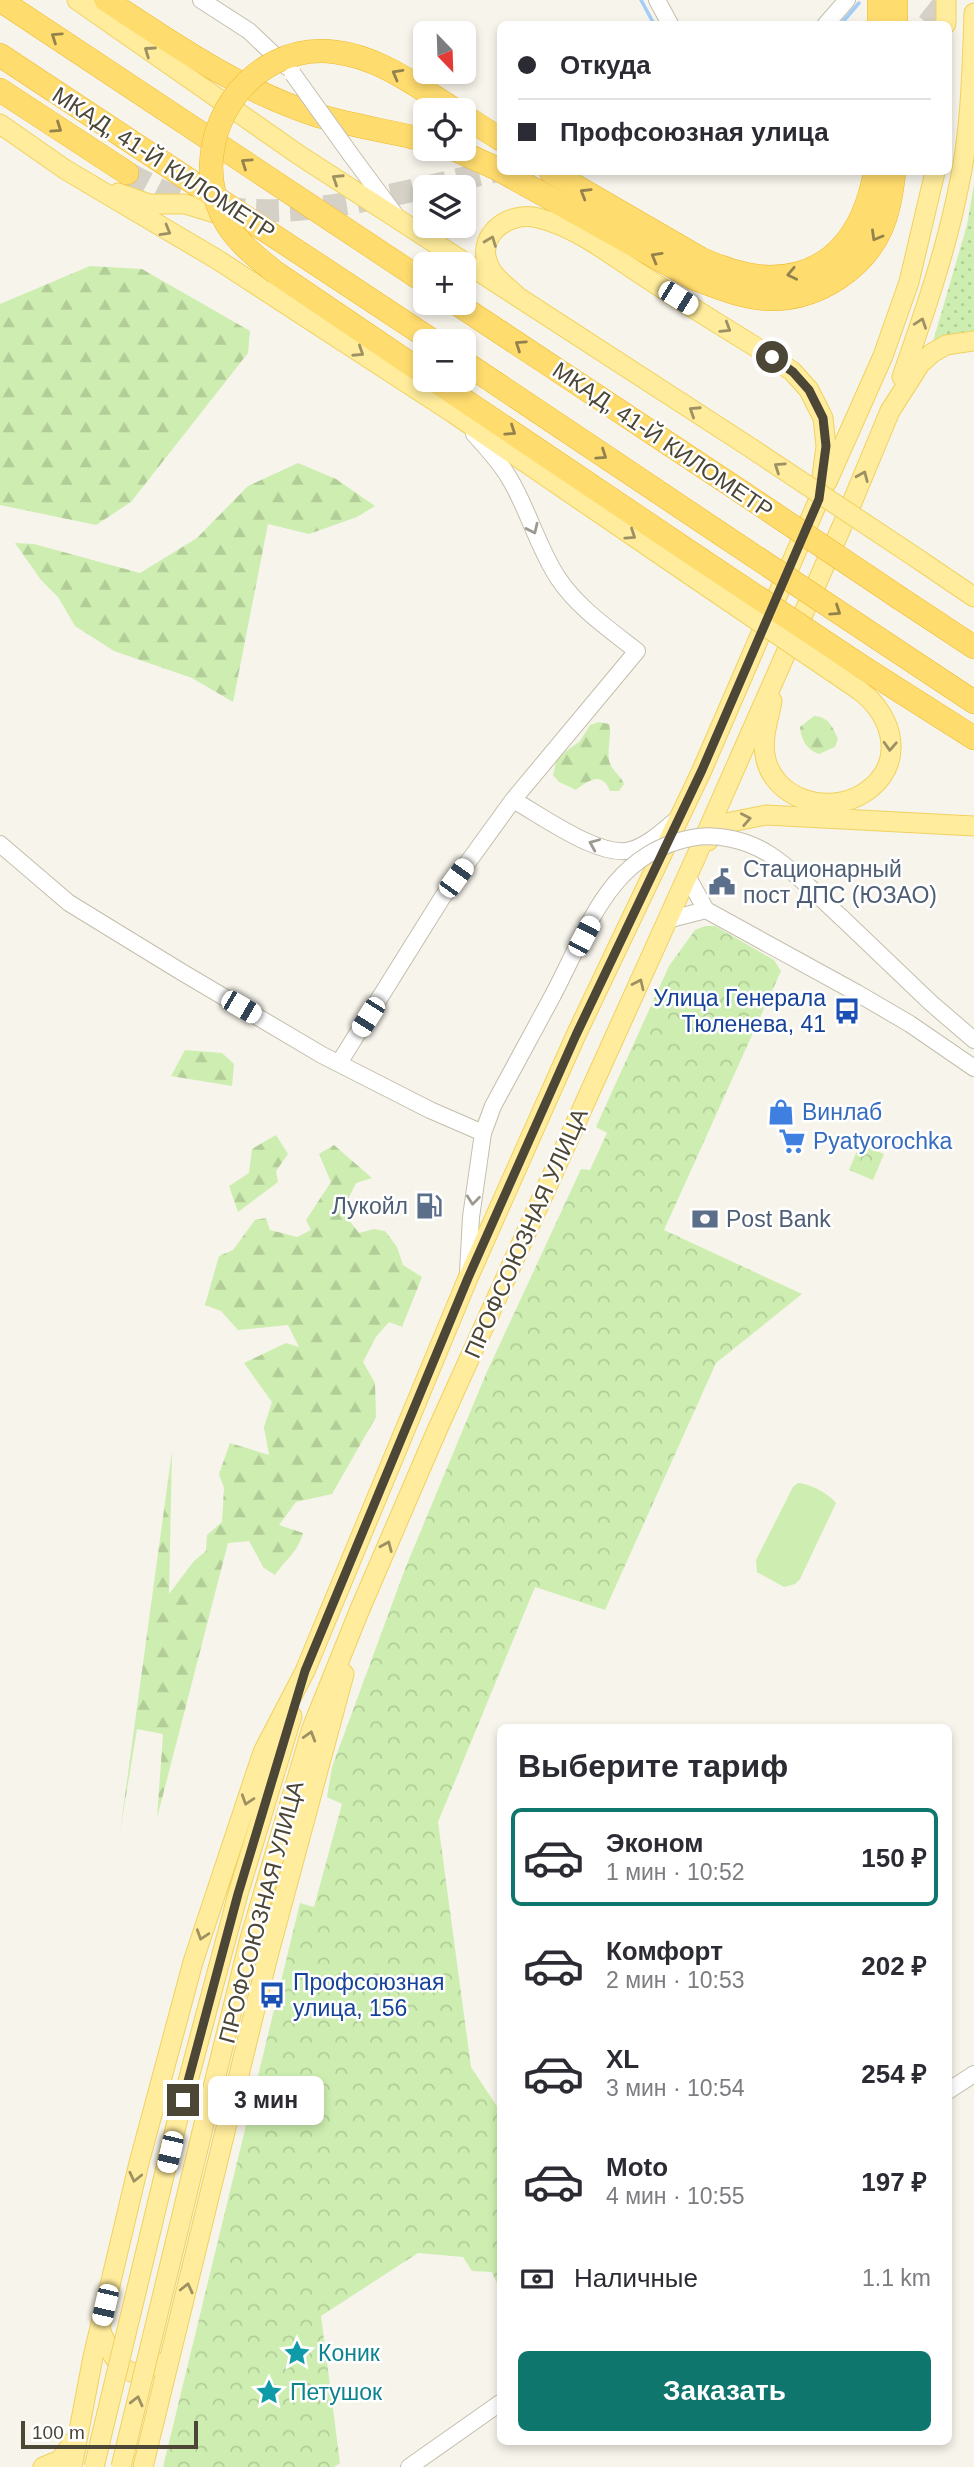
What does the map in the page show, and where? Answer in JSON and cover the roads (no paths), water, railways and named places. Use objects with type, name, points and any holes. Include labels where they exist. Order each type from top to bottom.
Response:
[{"type":"highway","name":"МКАД, 41-Й КИЛОМЕТР","points":[[0,0],[413,274]]},
{"type":"highway","points":[[106,0],[234,81],[279,101],[354,125],[413,137]]},
{"type":"highway","points":[[879,0],[879,21]]},
{"type":"highway","points":[[896,0],[896,21]]},
{"type":"highway","points":[[413,366],[276,273],[233,233],[215,197],[211,178],[212,148],[220,119],[242,86],[274,63],[312,51],[352,54],[371,60],[435,98]]},
{"type":"highway","name":"МКАД, 41-Й КИЛОМЕТР","points":[[0,55],[415,329]]},
{"type":"highway","points":[[0,90],[127,173]]},
{"type":"highway","points":[[476,124],[496,137]]},
{"type":"highway","points":[[476,159],[497,169]]},
{"type":"highway","points":[[509,175],[693,278],[731,292],[776,299],[803,295],[828,285],[850,270],[879,233],[892,196],[894,175]]},
{"type":"highway","points":[[556,175],[701,259],[725,268],[768,277],[791,275],[811,269],[829,259],[845,244],[857,228],[865,210],[874,175]]},
{"type":"highway","name":"МКАД, 41-Й КИЛОМЕТР","points":[[474,315],[974,647]]},
{"type":"highway","name":"МКАД, 41-Й КИЛОМЕТР","points":[[476,370],[974,702]]},
{"type":"highway","points":[[451,392],[697,568],[863,680],[970,736]]},
{"type":"main road","points":[[77,0],[299,155],[751,448],[974,597]]},
{"type":"main road","points":[[946,0],[946,21]]},
{"type":"main road","points":[[691,867],[846,517],[890,411],[933,285],[960,183],[972,76],[974,13]]},
{"type":"main road","points":[[0,124],[66,170],[218,260],[697,568],[780,635],[863,680],[887,721],[891,741],[888,762],[878,780],[863,793],[845,801],[813,802],[786,791],[773,776],[765,758],[765,738],[777,673]]},
{"type":"main road","points":[[66,170],[149,204],[185,204],[230,218],[289,246]]},
{"type":"main road","name":"ПРОФСОЮЗНАЯ УЛИЦА","points":[[72,2467],[100,2329],[139,2163],[193,1962],[263,1752],[305,1671],[468,1278],[576,1035],[702,770],[883,356],[909,282],[934,175]]},
{"type":"main road","points":[[517,296],[491,269],[486,255],[488,241],[499,225],[509,219],[537,217],[586,239],[772,357],[793,372],[809,390],[823,418],[826,446],[819,499]]},
{"type":"main road","points":[[890,411],[905,385],[926,358],[946,345],[974,341]]},
{"type":"main road","points":[[691,867],[717,830],[726,823],[766,815],[974,826]]},
{"type":"main road","name":"ПРОФСОЮЗНАЯ УЛИЦА","points":[[121,2467],[249,1942],[312,1728],[360,1609],[444,1416],[691,867]]},
{"type":"main road","name":"ПРОФСОЮЗНАЯ УЛИЦА","points":[[143,2467],[268,1956],[330,1734],[360,1609]]},
{"type":"main road","name":"ПРОФСОЮЗНАЯ УЛИЦА","points":[[94,2467],[176,2126],[238,1894],[305,1671]]},
{"type":"main road","points":[[100,2329],[111,2356],[122,2369],[138,2371],[151,2367],[164,2354],[177,2333]]},
{"type":"main road","points":[[43,2467],[60,2460],[77,2437]]},
{"type":"street","points":[[201,0],[249,31],[273,52],[293,74],[389,208],[409,226]]},
{"type":"street","points":[[657,0],[668,21]]},
{"type":"street","points":[[829,21],[847,0]]},
{"type":"street","points":[[340,1063],[442,898],[513,800],[637,651],[593,616],[559,579],[508,476],[490,451],[453,413]]},
{"type":"street","points":[[513,800],[592,844],[614,852],[631,850],[645,843],[676,820]]},
{"type":"street","points":[[468,1278],[472,1207],[483,1133],[493,1106],[607,892],[622,873],[662,846],[700,836],[742,841],[766,852],[786,866],[974,1040]]},
{"type":"street","points":[[0,844],[69,903],[180,971],[340,1063],[430,1110],[483,1133]]},
{"type":"street","points":[[691,867],[706,910],[899,1017],[974,1068]]},
{"type":"street","points":[[667,920],[706,910]]},
{"type":"street","points":[[952,2088],[974,2074]]},
{"type":"street","points":[[409,2467],[497,2405]]},
{"type":"waterway","points":[[641,0],[652,21]]},
{"type":"waterway","points":[[844,21],[859,3]]},
{"type":"tunnel","points":[[930,21],[947,0]]},
{"type":"tunnel","points":[[127,173],[185,200],[224,208],[263,211],[343,204],[497,171]]},
{"type":"place","name":"Стационарный пост ДПС (ЮЗАО)","points":[[722,882]]},
{"type":"place","name":"Улица Генерала Тюленева, 41","points":[[847,1011]]},
{"type":"place","name":"Винлаб","points":[[781,1112]]},
{"type":"place","name":"Pyatyorochka","points":[[792,1141]]},
{"type":"place","name":"Лукойл","points":[[429,1206]]},
{"type":"place","name":"Post Bank","points":[[705,1219]]},
{"type":"place","name":"Профсоюзная улица, 156","points":[[272,1995]]},
{"type":"place","name":"Коник","points":[[297,2353]]},
{"type":"place","name":"Петушок","points":[[269,2392]]}]
